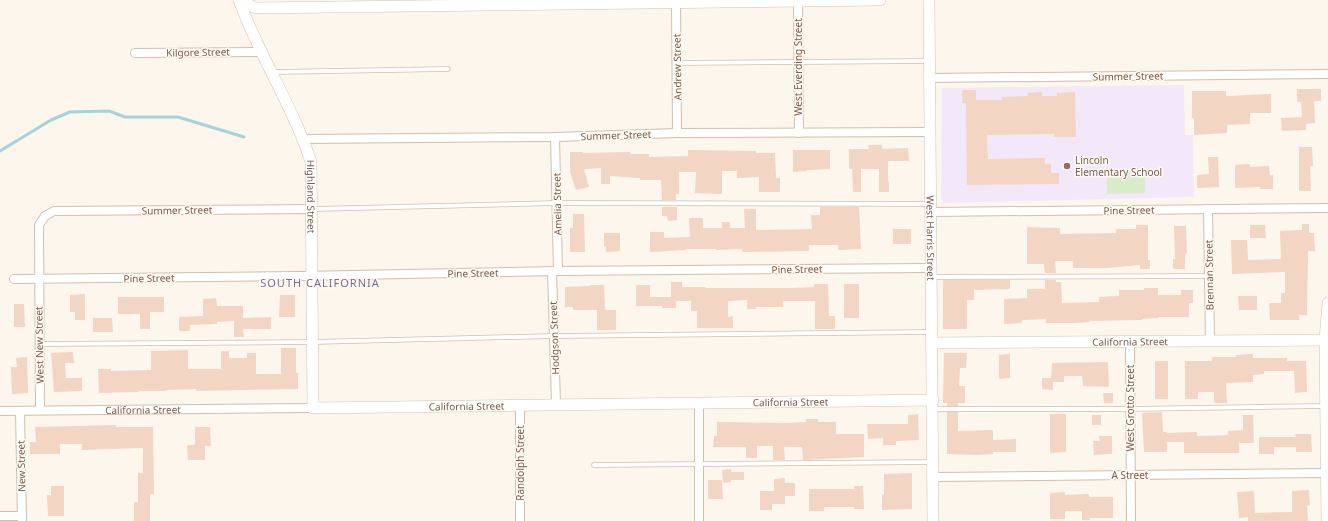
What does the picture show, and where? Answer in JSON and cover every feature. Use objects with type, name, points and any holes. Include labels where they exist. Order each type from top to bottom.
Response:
[{"type":"street","points":[[239,0],[256,8],[676,1],[880,0]]},
{"type":"street","name":"Highland Street","points":[[239,0],[270,72],[303,139],[310,162],[313,408]]},
{"type":"street","name":"West Harris Street","points":[[928,0],[934,521]]},
{"type":"street","name":"Andrew Street","points":[[676,1],[677,133]]},
{"type":"street","name":"West Everding Street","points":[[798,1],[799,133]]},
{"type":"street","name":"Kilgore Street","points":[[136,53],[261,52]]},
{"type":"street","name":"Summer Street","points":[[929,78],[1328,74]]},
{"type":"street","name":"Summer Street","points":[[303,139],[555,137],[677,133],[930,132]]},
{"type":"street","name":"Amelia Street","points":[[555,137],[557,203],[555,271]]},
{"type":"street","name":"Pine Street","points":[[930,208],[1328,208]]},
{"type":"street","name":"Summer Street","points":[[38,279],[39,225],[45,216],[54,211],[310,209]]},
{"type":"street","name":"Brennan Street","points":[[1208,209],[1210,342]]},
{"type":"street","name":"Pine Street","points":[[14,279],[312,276],[555,271],[931,273]]},
{"type":"street","name":"Hodgson Street","points":[[555,271],[554,336],[556,404]]},
{"type":"street","name":"West New Street","points":[[38,279],[40,410]]},
{"type":"street","points":[[1327,521],[1328,473],[1326,340],[1328,303]]},
{"type":"street","name":"California Street","points":[[932,337],[1210,342],[1326,340]]},
{"type":"street","name":"West Grotto Street","points":[[1130,341],[1131,521]]},
{"type":"street","points":[[699,403],[699,521]]},
{"type":"street","name":"California Street","points":[[0,411],[699,403],[933,405]]},
{"type":"street","name":"Randolph Street","points":[[520,405],[520,521]]},
{"type":"street","name":"New Street","points":[[20,411],[22,518]]},
{"type":"street","name":"A Street","points":[[933,477],[1328,473]]},
{"type":"street","points":[[0,516],[22,518]]},
{"type":"lane","points":[[677,63],[929,61]]},
{"type":"lane","points":[[270,72],[448,69]]},
{"type":"lane","points":[[310,209],[557,203],[930,208]]},
{"type":"lane","points":[[931,273],[1210,276]]},
{"type":"lane","points":[[39,344],[313,342],[554,336],[932,337]]},
{"type":"lane","points":[[933,405],[1130,409],[1327,406]]},
{"type":"lane","points":[[594,466],[933,462]]},
{"type":"shaded area","name":"Lincoln Elementary School","points":[[1184,85],[1185,135],[1193,135],[1194,197],[943,203],[941,197],[942,88]]},
{"type":"green space","points":[[1107,171],[1145,171],[1145,193],[1107,194]]},
{"type":"building","points":[[1297,89],[1321,89],[1321,101],[1314,101],[1315,123],[1306,124],[1306,130],[1282,131],[1281,118],[1302,117],[1301,102],[1297,102]]},
{"type":"building","points":[[962,90],[976,90],[976,100],[1002,100],[1002,97],[1028,96],[1027,93],[1042,92],[1042,96],[1057,96],[1057,93],[1075,92],[1076,137],[1054,137],[1054,134],[987,135],[988,159],[1045,158],[1045,164],[1051,164],[1051,173],[1059,173],[1059,184],[967,185],[966,103],[962,103]]},
{"type":"building","points":[[1192,91],[1226,91],[1226,96],[1271,94],[1271,113],[1250,113],[1250,124],[1227,125],[1227,133],[1194,135],[1194,118],[1192,118]]},
{"type":"building","points":[[868,145],[882,145],[882,149],[908,148],[909,161],[888,161],[889,192],[879,192],[879,169],[861,169],[861,192],[853,192],[852,169],[849,169],[849,149],[869,149]]},
{"type":"building","points":[[1299,147],[1312,147],[1313,166],[1310,166],[1311,191],[1299,191]]},
{"type":"building","points":[[688,150],[756,151],[756,153],[775,153],[776,178],[780,178],[780,192],[759,192],[759,177],[737,178],[737,171],[722,171],[722,194],[695,193],[696,172],[679,172],[679,194],[676,194],[676,200],[662,200],[661,180],[640,180],[640,178],[610,176],[610,184],[601,184],[601,168],[584,169],[589,187],[576,190],[570,172],[570,152],[630,152],[630,154],[649,154],[649,157],[688,156]]},
{"type":"building","points":[[793,150],[830,150],[830,169],[793,172]]},
{"type":"building","points":[[1208,157],[1218,157],[1219,187],[1197,188],[1197,175],[1209,174]]},
{"type":"building","points":[[1250,164],[1250,167],[1269,166],[1270,175],[1273,175],[1273,189],[1260,189],[1260,187],[1235,188],[1235,165]]},
{"type":"building","points":[[662,207],[677,207],[677,220],[668,221],[667,216],[662,216]]},
{"type":"building","points":[[820,207],[859,207],[861,249],[838,250],[838,245],[809,245],[809,251],[742,252],[742,249],[686,249],[650,252],[650,232],[664,232],[664,238],[690,237],[689,218],[703,218],[703,228],[722,228],[722,222],[730,222],[730,228],[745,228],[744,209],[756,209],[756,230],[812,229],[811,215],[820,215]]},
{"type":"building","points":[[573,214],[584,214],[585,252],[570,252],[570,228],[573,228]]},
{"type":"building","points":[[1302,224],[1309,224],[1309,233],[1314,233],[1315,251],[1308,251],[1307,315],[1299,315],[1299,320],[1270,320],[1269,303],[1281,303],[1281,293],[1285,293],[1285,272],[1232,274],[1231,240],[1247,240],[1248,260],[1281,259],[1280,231],[1302,230]]},
{"type":"building","points":[[1136,225],[1148,225],[1148,260],[1150,260],[1150,269],[1140,269],[1140,265],[1107,268],[1073,268],[1073,261],[1055,261],[1056,273],[1045,273],[1044,264],[1027,264],[1027,227],[1060,228],[1060,234],[1116,233],[1116,229],[1136,229]]},
{"type":"building","points":[[1250,225],[1265,225],[1266,238],[1250,238]]},
{"type":"building","points":[[1174,226],[1186,226],[1187,253],[1185,254],[1185,269],[1173,269],[1173,259],[1175,259]]},
{"type":"building","points":[[893,229],[911,229],[911,244],[893,244]]},
{"type":"building","points":[[604,233],[620,233],[620,251],[606,252],[606,246],[604,246]]},
{"type":"building","points":[[943,280],[1010,280],[1010,289],[974,290],[974,300],[967,300],[967,329],[943,329]]},
{"type":"building","points":[[1045,280],[1056,280],[1056,282],[1061,282],[1062,303],[1099,302],[1099,297],[1119,296],[1119,290],[1144,290],[1144,288],[1158,288],[1158,295],[1181,295],[1181,290],[1193,290],[1193,303],[1189,303],[1189,317],[1159,317],[1142,320],[1089,321],[1090,322],[1075,323],[1046,323],[1046,319],[1022,320],[1022,323],[1004,324],[1004,299],[1027,298],[1027,289],[1045,289]]},
{"type":"building","points":[[671,282],[682,282],[682,287],[706,288],[790,288],[814,287],[814,284],[828,284],[829,316],[835,316],[835,329],[815,329],[815,301],[783,301],[783,307],[756,307],[756,309],[747,309],[747,300],[728,301],[728,317],[733,316],[733,328],[697,328],[697,311],[691,311],[691,301],[676,301],[676,308],[662,308],[662,306],[636,306],[636,285],[650,285],[650,297],[671,297]]},
{"type":"building","points":[[844,284],[859,284],[859,318],[844,318]]},
{"type":"building","points":[[604,285],[605,310],[616,310],[616,330],[597,330],[597,310],[573,310],[573,307],[565,307],[565,287]]},
{"type":"building","points":[[85,294],[85,320],[75,320],[75,312],[70,312],[70,295]]},
{"type":"building","points":[[280,295],[295,295],[295,317],[279,317]]},
{"type":"building","points":[[1238,296],[1257,296],[1257,310],[1239,310]]},
{"type":"building","points":[[118,297],[164,297],[164,312],[150,312],[150,329],[140,329],[140,314],[118,314]]},
{"type":"building","points":[[216,298],[217,306],[243,306],[243,318],[271,317],[271,329],[243,329],[244,337],[234,337],[234,321],[217,322],[217,324],[190,325],[190,331],[179,331],[179,317],[203,316],[203,299]]},
{"type":"building","points":[[14,304],[24,304],[25,327],[14,327]]},
{"type":"building","points":[[93,318],[112,318],[113,332],[93,332]]},
{"type":"building","points":[[281,348],[296,348],[296,373],[298,373],[298,389],[196,391],[196,389],[99,393],[98,369],[111,369],[111,371],[151,370],[151,351],[188,350],[188,369],[221,369],[221,351],[229,351],[229,358],[247,358],[247,353],[256,353],[256,374],[281,374]]},
{"type":"building","points":[[73,352],[74,363],[65,363],[66,378],[82,378],[82,391],[54,392],[51,353]]},
{"type":"building","points":[[944,353],[967,353],[966,368],[960,368],[959,386],[965,386],[965,403],[958,403],[958,406],[947,406],[947,403],[943,403]]},
{"type":"building","points":[[1010,354],[1010,378],[999,379],[999,355]]},
{"type":"building","points":[[1253,354],[1253,358],[1287,358],[1287,361],[1306,361],[1307,392],[1295,393],[1294,371],[1264,371],[1264,374],[1253,375],[1253,382],[1226,383],[1227,403],[1214,403],[1214,392],[1198,392],[1198,399],[1185,399],[1185,361],[1212,361],[1212,357],[1236,357],[1236,355]]},
{"type":"building","points":[[27,357],[28,393],[12,394],[11,367],[17,367],[16,358]]},
{"type":"building","points":[[1155,361],[1168,361],[1168,399],[1155,399]]},
{"type":"building","points":[[1108,362],[1109,387],[1083,386],[1082,376],[1064,376],[1064,382],[1053,382],[1053,390],[1042,389],[1042,378],[1051,378],[1052,363]]},
{"type":"building","points":[[1103,393],[1113,393],[1113,403],[1104,403]]},
{"type":"building","points":[[947,412],[958,412],[958,431],[993,430],[993,440],[1016,439],[1016,452],[993,452],[993,454],[976,455],[947,454]]},
{"type":"building","points":[[1162,412],[1163,432],[1197,432],[1197,436],[1228,435],[1228,431],[1243,430],[1243,415],[1253,415],[1254,443],[1239,443],[1239,453],[1184,453],[1184,442],[1167,442],[1167,452],[1144,452],[1142,413]]},
{"type":"building","points":[[918,414],[919,440],[896,441],[896,445],[883,445],[883,438],[868,439],[867,424],[908,424],[908,415]]},
{"type":"building","points":[[1050,414],[1066,414],[1066,452],[1050,453]]},
{"type":"building","points":[[1092,415],[1101,415],[1101,425],[1092,425]]},
{"type":"building","points":[[806,419],[818,419],[818,422],[836,422],[836,434],[864,434],[864,457],[803,460],[802,447],[784,447],[785,460],[773,460],[773,446],[757,446],[757,458],[746,458],[746,447],[713,447],[714,436],[717,436],[717,422],[788,423],[806,422]]},
{"type":"building","points":[[116,425],[116,427],[153,427],[154,494],[150,494],[150,521],[134,521],[134,502],[138,502],[138,473],[143,473],[143,448],[82,450],[82,444],[60,444],[60,454],[30,454],[30,442],[36,442],[35,427]]},
{"type":"building","points":[[195,427],[210,427],[211,446],[205,446],[205,460],[188,460],[187,445],[195,445]]},
{"type":"building","points":[[1295,434],[1311,434],[1312,452],[1296,452],[1296,447],[1274,447],[1274,454],[1259,454],[1259,437],[1296,437]]},
{"type":"building","points":[[1099,436],[1112,436],[1112,454],[1094,455],[1093,441],[1100,441]]},
{"type":"building","points":[[731,469],[731,472],[744,472],[744,480],[731,480],[731,482],[723,483],[722,470]]},
{"type":"building","points":[[912,473],[912,509],[882,510],[884,474]]},
{"type":"building","points":[[785,478],[785,483],[795,483],[795,496],[785,496],[785,504],[772,504],[772,510],[760,510],[760,491],[774,491],[774,479]]},
{"type":"building","points":[[708,480],[722,480],[723,499],[708,499]]},
{"type":"building","points":[[51,486],[64,486],[64,516],[48,516],[47,495],[51,495]]},
{"type":"building","points":[[854,486],[863,486],[864,509],[854,509],[854,507],[824,507],[824,511],[809,511],[809,489],[854,489]]},
{"type":"building","points":[[1309,490],[1310,505],[1307,506],[1308,521],[1248,521],[1248,517],[1239,518],[1237,492],[1254,491],[1255,513],[1292,512],[1292,491]]},
{"type":"building","points":[[1065,492],[1065,495],[1089,494],[1089,497],[1113,497],[1113,518],[1090,518],[1090,520],[1082,520],[1082,511],[1065,511],[1065,519],[1050,519],[1050,493]]},
{"type":"waterway","points":[[0,151],[51,120],[70,112],[109,111],[125,117],[178,117],[244,137]]},
{"type":"place","name":"Lincoln Elementary School","points":[[1067,166]]},
{"type":"district","name":"SOUTH CALIFORNIA","points":[[320,283]]}]
